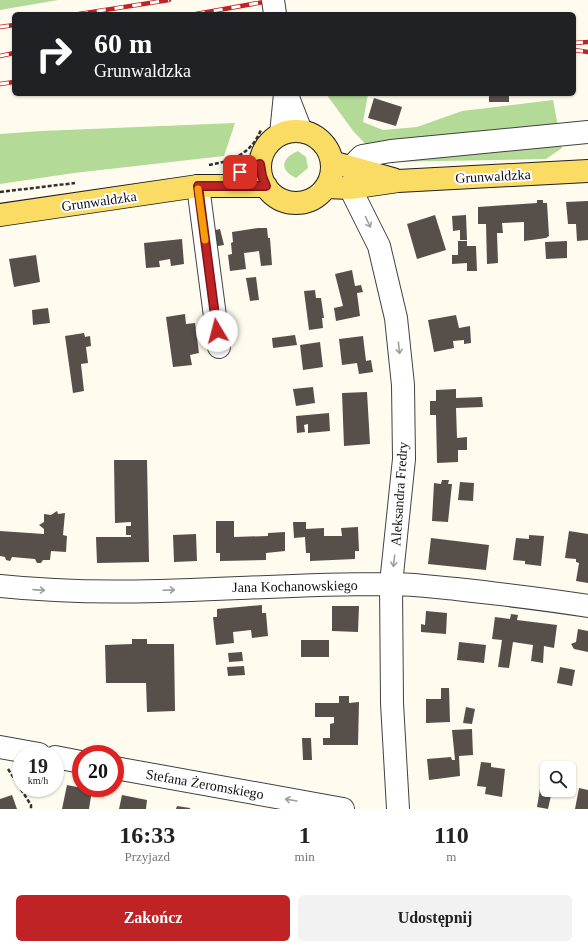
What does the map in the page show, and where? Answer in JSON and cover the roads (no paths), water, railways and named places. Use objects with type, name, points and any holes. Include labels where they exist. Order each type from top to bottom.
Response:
[{"type":"main road","points":[[281,131],[312,134],[321,140],[345,172],[332,174],[326,187],[316,197],[303,202],[289,202],[276,196],[266,186],[262,176],[260,164],[264,152],[271,141],[281,131]]},
{"type":"main road","name":"Grunwaldzka","points":[[198,186],[260,164]]},
{"type":"main road","name":"Grunwaldzka","points":[[345,172],[398,181],[588,171]]},
{"type":"main road","name":"Grunwaldzka","points":[[0,215],[198,186],[266,186]]},
{"type":"street","points":[[273,0],[275,12]]},
{"type":"street","points":[[281,131],[286,96]]},
{"type":"street","points":[[345,172],[362,156],[384,152],[588,132]]},
{"type":"street","name":"Aleksandra Fredry","points":[[345,172],[379,246],[396,318],[403,385],[404,459],[391,584],[392,702],[398,809]]},
{"type":"street","points":[[198,186],[219,347]]},
{"type":"street","name":"Jana Kochanowskiego","points":[[0,586],[49,590],[116,592],[285,585],[391,584],[533,597],[588,606]]},
{"type":"street","name":"Stefana Żeromskiego","points":[[124,770],[343,809]]},
{"type":"railway","points":[[92,12],[169,0]]},
{"type":"railway","points":[[207,12],[275,0]]},
{"type":"railway","points":[[0,27],[12,25]]},
{"type":"railway","points":[[576,43],[588,42]]},
{"type":"railway","points":[[576,50],[588,52]]},
{"type":"railway","points":[[0,56],[12,53]]},
{"type":"railway","points":[[0,84],[12,82]]}]
